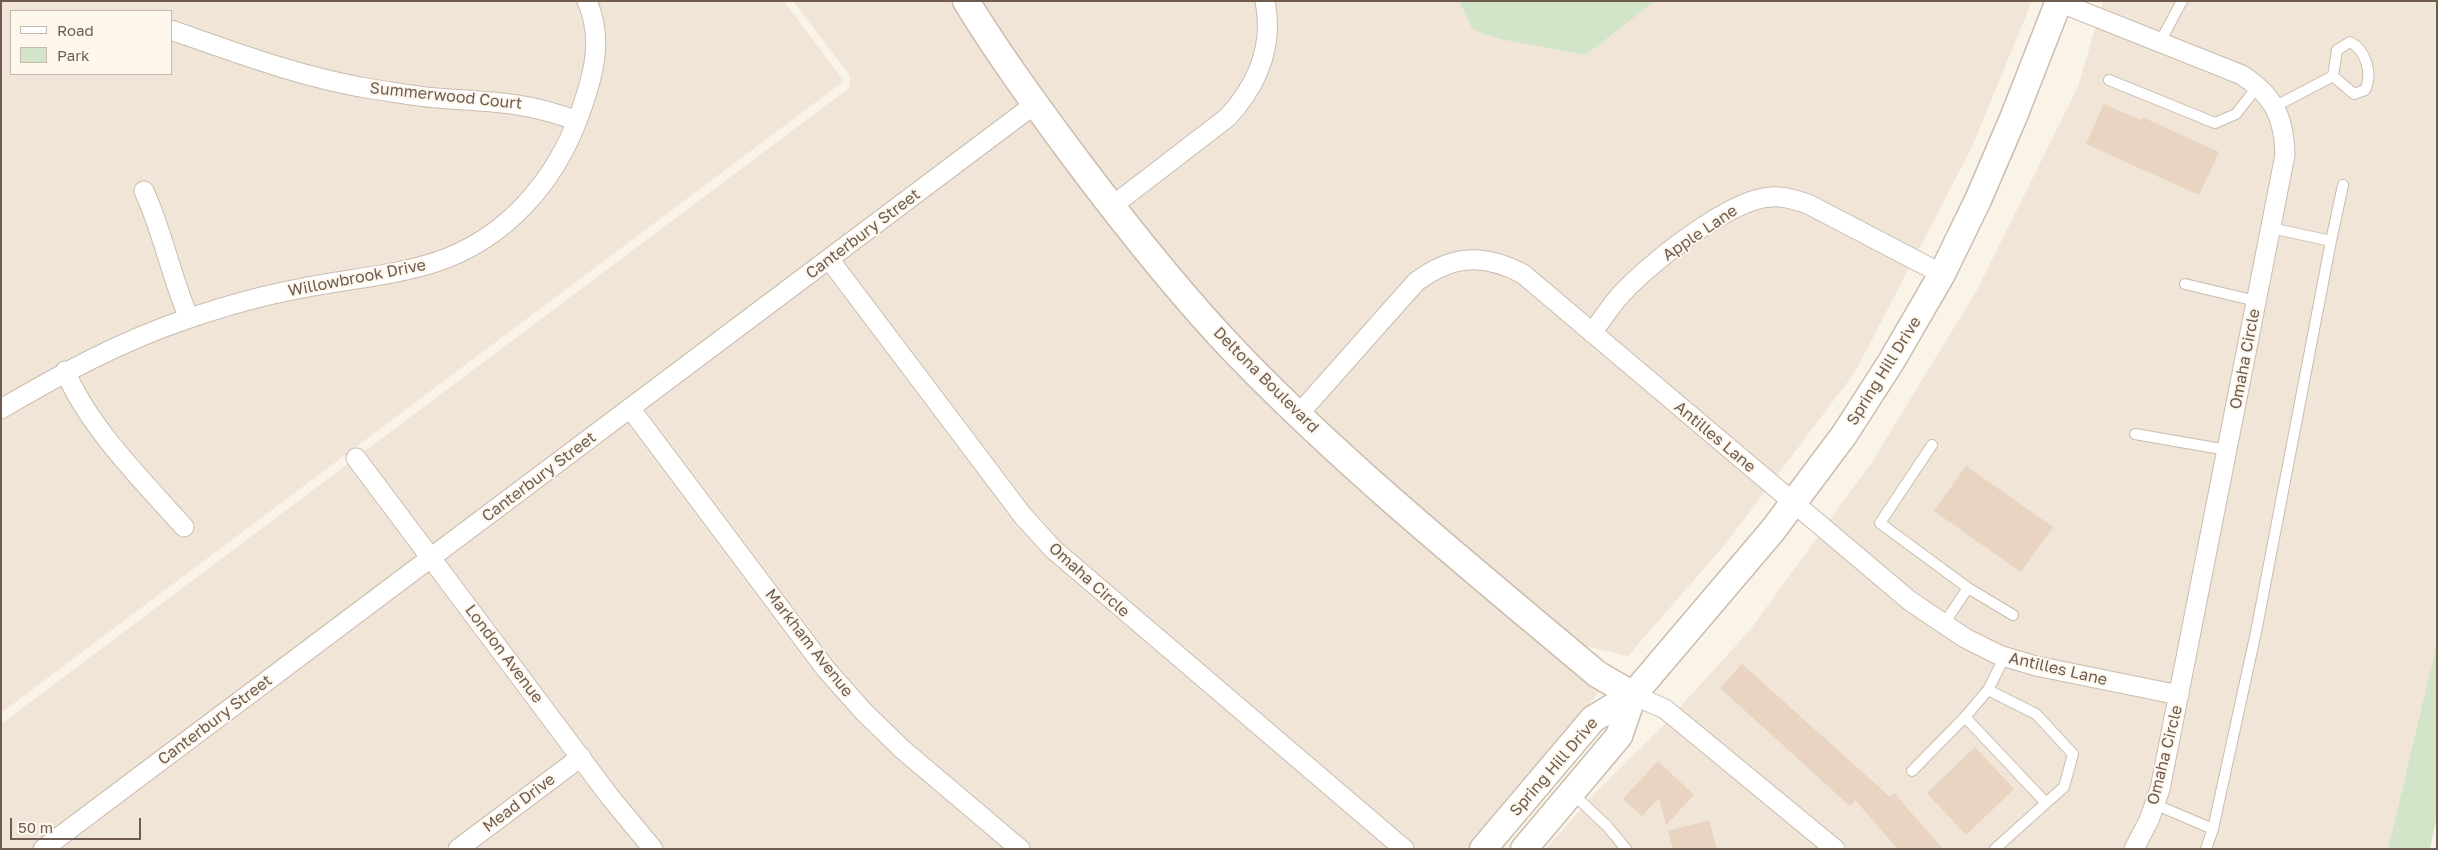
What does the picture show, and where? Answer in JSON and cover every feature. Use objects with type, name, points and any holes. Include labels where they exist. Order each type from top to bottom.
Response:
[{"type":"main road","name":"Deltona Boulevard","points":[[966,1],[995,49],[1112,207],[1187,299],[1241,358],[1298,415],[1372,484],[1590,667],[1632,694]]},
{"type":"main road","name":"Spring Hill Drive","points":[[1483,849],[1593,719],[1632,694],[1794,504],[1844,435],[1892,362],[1942,274],[1978,200],[2014,116],[2058,2]]},
{"type":"main road","name":"Spring Hill Drive","points":[[1524,849],[1619,736],[1632,694]]},
{"type":"street","name":"Willowbrook Drive","points":[[1,409],[66,371],[114,347],[189,318],[301,288],[389,274],[436,262],[466,250],[496,232],[520,211],[544,184],[563,155],[577,121],[592,80],[596,54],[595,32],[587,1]]},
{"type":"street","points":[[1112,207],[1228,116],[1241,102],[1252,86],[1262,63],[1268,38],[1265,1]]},
{"type":"street","name":"Omaha Circle","points":[[2058,2],[2242,75],[2258,86],[2274,107],[2280,117],[2285,136],[2285,155],[2160,789],[2134,849]]},
{"type":"street","name":"Summerwood Court","points":[[172,30],[238,54],[325,79],[370,89],[433,98],[521,104],[549,110],[577,121]]},
{"type":"street","name":"Canterbury Street","points":[[43,849],[1035,104]]},
{"type":"street","points":[[144,191],[153,211],[177,291],[189,318]]},
{"type":"street","name":"Apple Lane","points":[[1592,333],[1617,298],[1680,243],[1734,209],[1752,201],[1770,197],[1790,198],[1808,204],[1942,274]]},
{"type":"street","name":"Omaha Circle","points":[[830,259],[1023,516],[1053,549],[1404,849]]},
{"type":"street","name":"Antilles Lane","points":[[1298,415],[1416,282],[1432,270],[1452,262],[1487,260],[1506,265],[1523,274],[1910,601],[1943,625],[1965,638],[2005,656],[2036,666],[2179,695]]},
{"type":"street","points":[[66,371],[81,402],[123,459],[184,527]]},
{"type":"street","name":"Markham Avenue","points":[[630,408],[826,668],[863,711],[902,749],[1020,849]]},
{"type":"street","name":"London Avenue","points":[[356,458],[580,757],[653,849]]},
{"type":"street","points":[[1632,694],[1665,709],[1835,849]]},
{"type":"street","name":"Mead Drive","points":[[458,849],[580,757]]},
{"type":"lane","points":[[2160,42],[2182,1]]},
{"type":"lane","points":[[2350,42],[2357,45],[2369,70],[2369,82],[2365,90],[2354,94],[2333,76],[2338,50],[2350,42]]},
{"type":"lane","points":[[2274,107],[2333,76]]},
{"type":"lane","points":[[2109,80],[2215,123],[2236,114],[2258,86]]},
{"type":"lane","points":[[2206,849],[2213,829],[2256,632],[2343,185]]},
{"type":"lane","points":[[2271,228],[2331,241]]},
{"type":"lane","points":[[2185,284],[2256,301]]},
{"type":"lane","points":[[2135,434],[2227,450]]},
{"type":"lane","points":[[1932,445],[1880,523],[1968,588],[2013,614]]},
{"type":"lane","points":[[1943,625],[1968,588]]},
{"type":"lane","points":[[1912,771],[1965,717],[1988,690],[2005,656]]},
{"type":"lane","points":[[1988,690],[2036,714],[2073,754],[2064,787],[1995,849]]},
{"type":"lane","points":[[1965,717],[2046,803]]},
{"type":"lane","points":[[1571,792],[1607,826],[1626,849]]},
{"type":"lane","points":[[2154,804],[2213,829]]},
{"type":"shaded area","points":[[1,1],[784,1],[844,81],[1,713]]},
{"type":"shaded area","points":[[793,1],[956,1],[1104,213],[1603,687],[1469,849],[1,849],[1,724],[849,88],[850,76]]},
{"type":"shaded area","points":[[977,1],[1459,1],[1474,30],[1586,55],[1655,1],[2032,1],[1972,147],[1855,372],[1727,542],[1628,656],[1576,644],[1378,477],[1248,352],[1138,227]]},
{"type":"shaded area","points":[[2103,1],[2437,1],[2437,642],[2388,849],[1546,849],[1595,793],[1662,727],[1750,630],[1872,462],[1977,290],[2078,87]]},
{"type":"green space","points":[[1459,1],[1655,1],[1586,55],[1500,39],[1473,30]]},
{"type":"green space","points":[[2437,642],[2437,815],[2430,849],[2388,849]]},
{"type":"building","points":[[2104,104],[2141,120],[2142,117],[2219,152],[2199,195],[2086,144]]},
{"type":"building","points":[[1966,466],[2053,527],[2021,572],[1934,511]]},
{"type":"building","points":[[1742,664],[1890,797],[1894,793],[1943,849],[1898,849],[1855,800],[1850,806],[1720,688]]},
{"type":"building","points":[[1975,747],[2014,789],[1966,835],[1927,793]]},
{"type":"building","points":[[1658,761],[1694,795],[1666,825],[1659,798],[1642,816],[1623,799]]},
{"type":"building","points":[[1709,820],[1717,849],[1673,849],[1668,831]]}]
